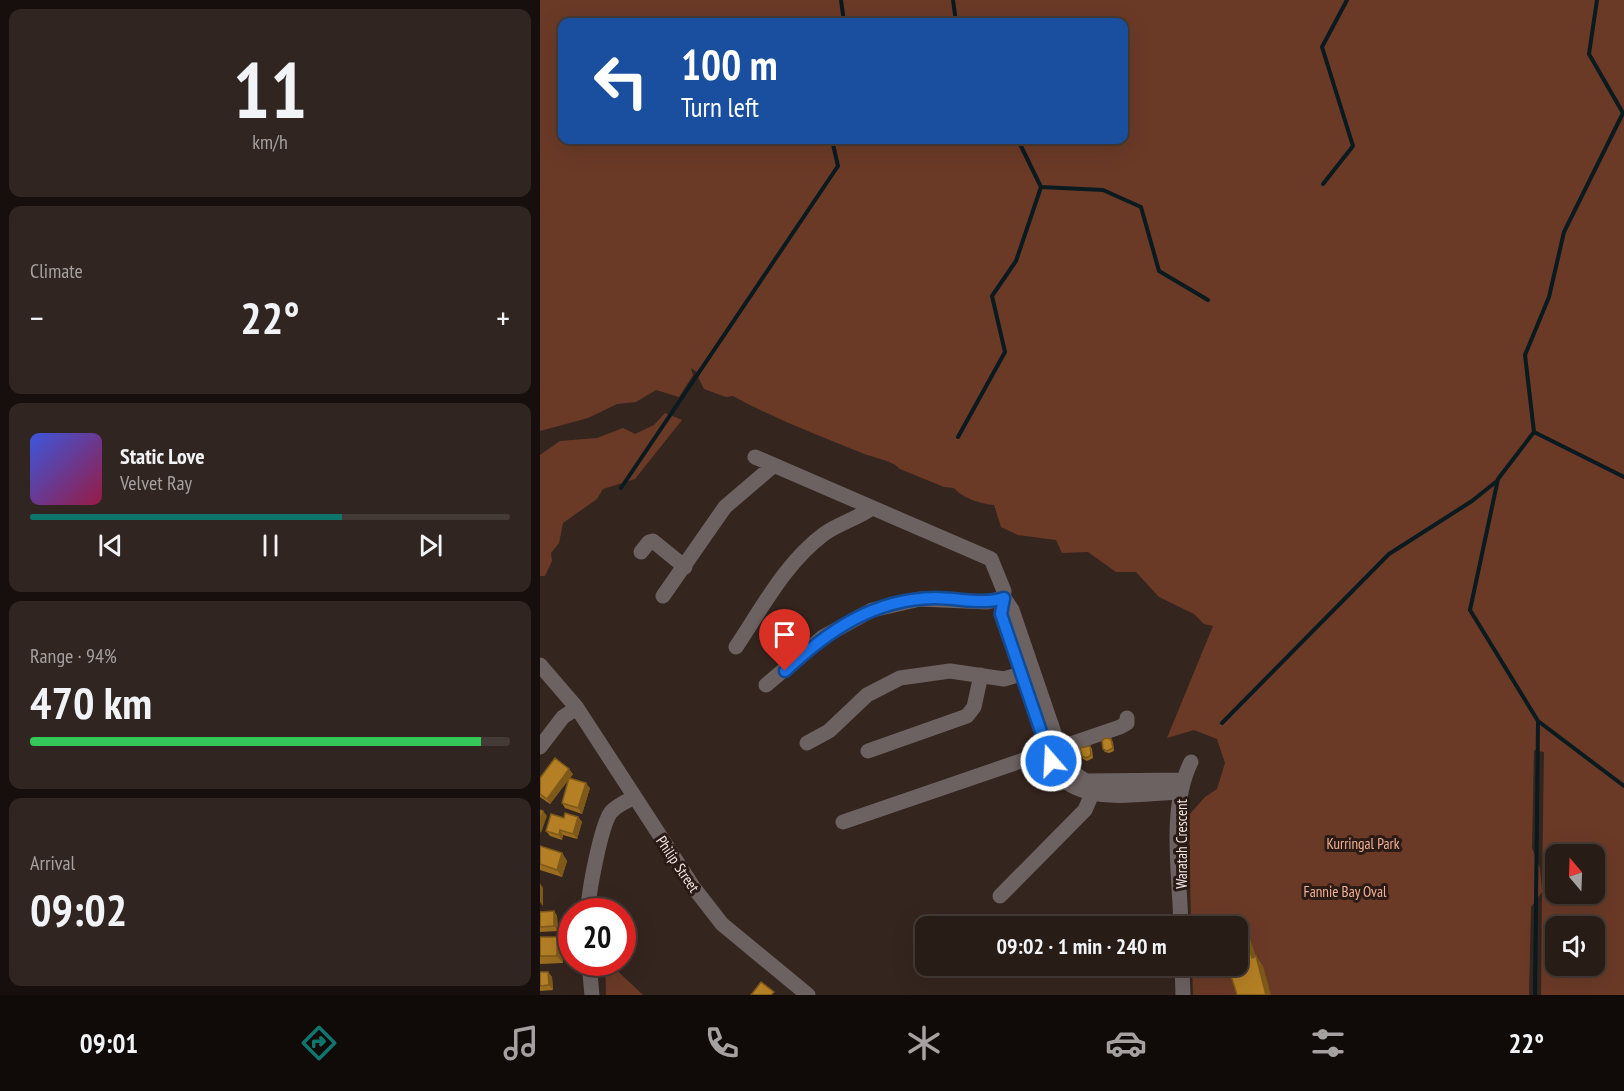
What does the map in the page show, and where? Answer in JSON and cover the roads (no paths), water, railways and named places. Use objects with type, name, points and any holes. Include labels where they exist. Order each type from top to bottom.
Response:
[{"type":"street","points":[[755,457],[991,559],[1003,588],[1004,598],[1012,610],[1027,672],[1053,750],[1072,772],[1094,788],[1182,786]]},
{"type":"street","points":[[663,596],[729,503],[774,465]]},
{"type":"street","points":[[736,647],[788,570],[805,550],[831,529],[872,508]]},
{"type":"street","points":[[641,552],[649,542],[653,541],[685,567]]},
{"type":"street","points":[[766,685],[823,637],[872,610],[920,599],[987,602],[1004,598]]},
{"type":"street","name":"Philip Street","points":[[540,665],[577,708],[694,888],[722,924],[808,995]]},
{"type":"street","points":[[807,744],[829,730],[867,695],[891,681],[909,675],[938,671],[1004,679],[1027,672]]},
{"type":"street","points":[[868,751],[967,716],[974,707],[981,675]]},
{"type":"street","points":[[540,747],[563,717],[577,708]]},
{"type":"street","points":[[843,822],[1125,724],[1127,718]]},
{"type":"street","name":"Waratah Crescent","points":[[1181,916],[1179,814],[1182,786],[1191,762]]},
{"type":"street","points":[[1000,896],[1085,810],[1094,788]]},
{"type":"street","points":[[589,898],[608,818],[616,808],[635,797]]},
{"type":"street","points":[[590,976],[592,995]]},
{"type":"street","points":[[1182,976],[1183,995]]},
{"type":"waterway","points":[[841,0],[843,18]]},
{"type":"waterway","points":[[953,0],[955,18]]},
{"type":"waterway","points":[[1323,184],[1353,146],[1322,47],[1347,0]]},
{"type":"waterway","points":[[1597,0],[1589,54],[1623,113],[1564,232],[1549,297],[1525,355],[1534,432],[1498,479],[1470,610],[1538,721],[1624,786]]},
{"type":"waterway","points":[[621,488],[838,166],[833,144]]},
{"type":"waterway","points":[[958,437],[1005,352],[992,296],[1016,261],[1041,187],[1020,144]]},
{"type":"waterway","points":[[1041,187],[1103,190],[1141,207],[1159,271],[1208,300]]},
{"type":"waterway","points":[[1534,432],[1624,477]]},
{"type":"waterway","points":[[1222,723],[1389,554],[1472,501],[1497,481]]},
{"type":"waterway","points":[[1535,995],[1538,721]]},
{"type":"park label","name":"Kurringal Park","points":[[1363,843]]},
{"type":"park label","name":"Fannie Bay Oval","points":[[1345,891]]}]
